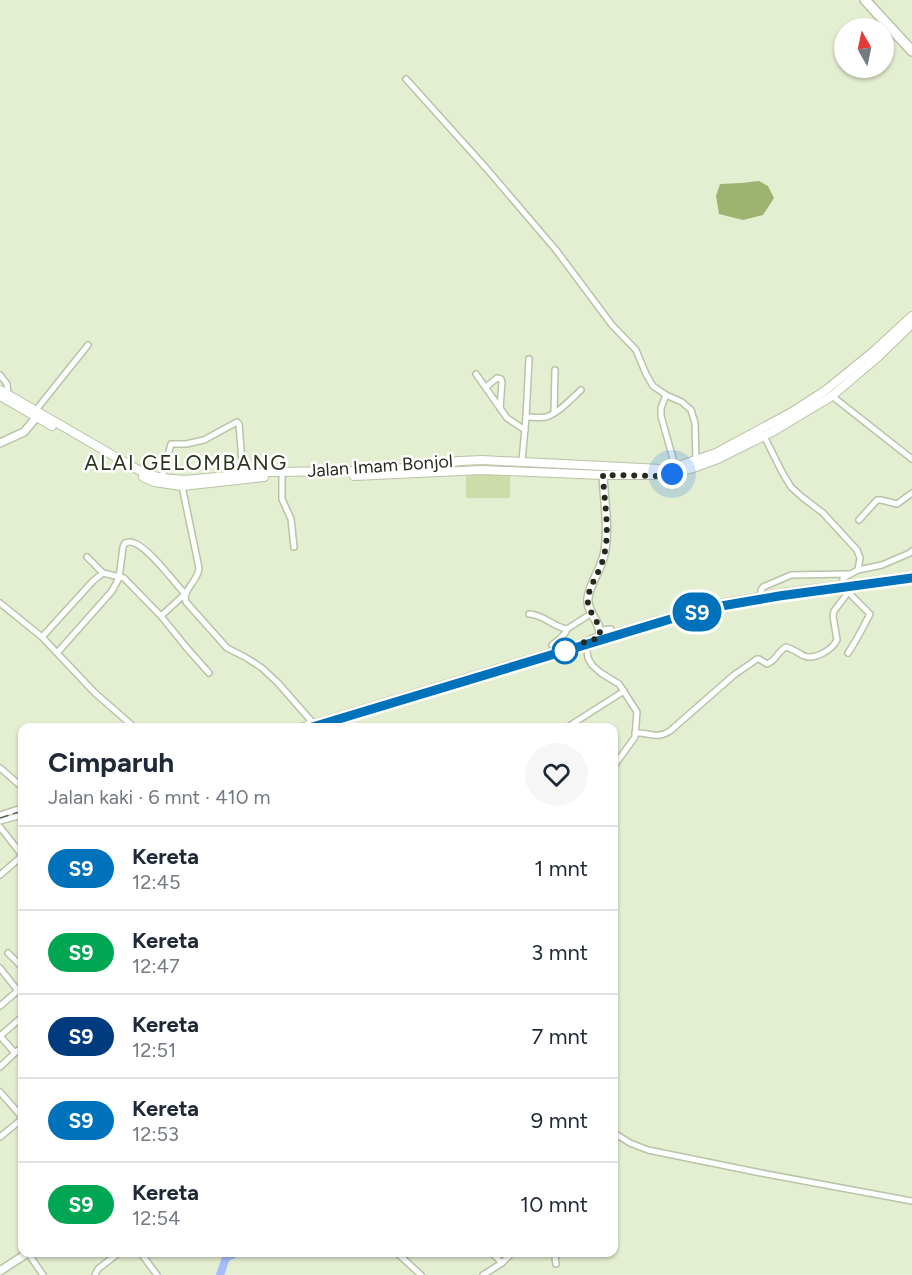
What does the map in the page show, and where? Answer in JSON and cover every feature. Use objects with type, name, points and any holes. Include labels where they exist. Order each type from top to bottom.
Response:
[{"type":"highway","points":[[865,0],[912,51]]},
{"type":"main road","points":[[566,469],[603,475],[661,472],[693,468],[710,462],[764,436],[877,354],[912,316]]},
{"type":"main road","points":[[566,469],[661,472],[716,453],[832,396],[912,324]]},
{"type":"main road","name":"Jalan Imam Bonjol","points":[[0,390],[4,395],[146,479],[182,486],[243,474],[307,474]]},
{"type":"main road","name":"Jalan Imam Bonjol","points":[[113,459],[146,474],[162,478],[208,481],[351,471],[566,469]]},
{"type":"main road","points":[[482,460],[482,470]]},
{"type":"main road","name":"Jalan Imam Bonjol","points":[[406,471],[460,461],[482,460],[522,461],[566,469]]},
{"type":"main road","points":[[496,460],[497,470]]},
{"type":"street","points":[[406,79],[556,250],[612,325],[636,350],[653,386],[687,406],[693,414],[695,423],[696,460]]},
{"type":"street","points":[[0,443],[24,432],[88,345]]},
{"type":"street","points":[[522,461],[529,359]]},
{"type":"street","points":[[554,413],[555,370]]},
{"type":"street","points":[[476,374],[510,422],[525,430]]},
{"type":"street","points":[[0,375],[7,384],[4,395]]},
{"type":"street","points":[[486,387],[497,378],[501,379],[500,408]]},
{"type":"street","points":[[526,417],[543,417],[554,413],[581,390]]},
{"type":"street","points":[[666,395],[661,408],[661,416],[675,466]]},
{"type":"street","points":[[832,396],[912,459]]},
{"type":"street","points":[[162,478],[171,444],[200,442],[237,422],[243,474]]},
{"type":"street","points":[[764,436],[791,487],[823,513],[857,550],[860,558],[858,570]]},
{"type":"street","points":[[603,475],[606,548],[588,597],[589,608],[604,630]]},
{"type":"street","points":[[282,477],[282,499],[291,519],[294,547]]},
{"type":"street","points":[[161,615],[185,594],[197,578],[200,568],[182,486]]},
{"type":"street","points":[[859,520],[877,500],[897,504],[912,493]]},
{"type":"street","points":[[57,653],[107,597],[119,578],[125,543],[137,543],[185,594],[184,598],[189,606],[227,648],[262,668],[312,723]]},
{"type":"street","points":[[848,653],[870,614],[847,591],[843,578],[858,570],[882,565],[911,552]]},
{"type":"street","points":[[87,557],[103,573],[124,578],[161,615],[209,673]]},
{"type":"street","points":[[42,637],[103,573]]},
{"type":"street","points":[[761,596],[763,587],[790,575],[849,574]]},
{"type":"street","points":[[320,723],[599,638],[604,630],[611,629],[613,633],[702,606],[912,575]]},
{"type":"street","points":[[635,733],[665,735],[734,675],[757,659],[768,664],[786,647],[809,657],[831,648],[837,640],[834,611],[846,596],[847,591]]},
{"type":"street","points":[[0,603],[42,637],[94,692],[129,723]]},
{"type":"street","points":[[552,645],[567,629],[592,613]]},
{"type":"street","points":[[529,614],[541,616],[556,626],[567,629]]},
{"type":"street","points":[[590,640],[587,651],[592,665],[619,684],[637,712],[633,740],[618,761]]},
{"type":"street","points":[[574,723],[624,691]]},
{"type":"street","points":[[0,768],[18,784]]},
{"type":"street","points":[[0,815],[18,809]]},
{"type":"street","points":[[0,821],[18,816]]},
{"type":"street","points":[[0,827],[18,851]]},
{"type":"street","points":[[0,875],[18,859]]},
{"type":"street","points":[[8,953],[18,963]]},
{"type":"street","points":[[0,968],[18,989]]},
{"type":"street","points":[[0,1006],[18,994]]},
{"type":"street","points":[[15,1053],[0,1036],[18,1020]]},
{"type":"street","points":[[0,1067],[18,1051]]},
{"type":"street","points":[[1,1094],[18,1113]]},
{"type":"street","points":[[0,1137],[18,1121]]},
{"type":"street","points":[[618,1136],[630,1143],[657,1152],[912,1201]]},
{"type":"street","points":[[0,1271],[22,1257]]},
{"type":"street","points":[[31,1257],[43,1275]]},
{"type":"street","points":[[95,1275],[98,1269],[114,1257]]},
{"type":"street","points":[[144,1257],[157,1275]]},
{"type":"street","points":[[402,1257],[421,1275]]},
{"type":"street","points":[[497,1257],[502,1263]]},
{"type":"street","points":[[483,1275],[508,1257]]},
{"type":"street","points":[[556,1257],[556,1264]]},
{"type":"green space","points":[[759,181],[768,186],[774,198],[763,215],[743,220],[719,214],[716,196],[720,184]]},
{"type":"green space","points":[[466,475],[510,475],[510,498],[466,498]]},
{"type":"waterway","points":[[220,1275],[228,1257]]},
{"type":"railway","points":[[326,723],[704,609],[779,595],[912,578]]},
{"type":"railway","points":[[0,818],[18,812]]},
{"type":"train","name":"S9","points":[[326,723],[704,609],[779,596],[912,578]]},
{"type":"district","name":"ALAI GELOMBANG","points":[[186,462]]},
{"type":"route","points":[[565,651],[568,647],[599,638],[600,635],[601,630],[589,608],[588,597],[606,548],[603,475],[661,476],[672,474]]}]
